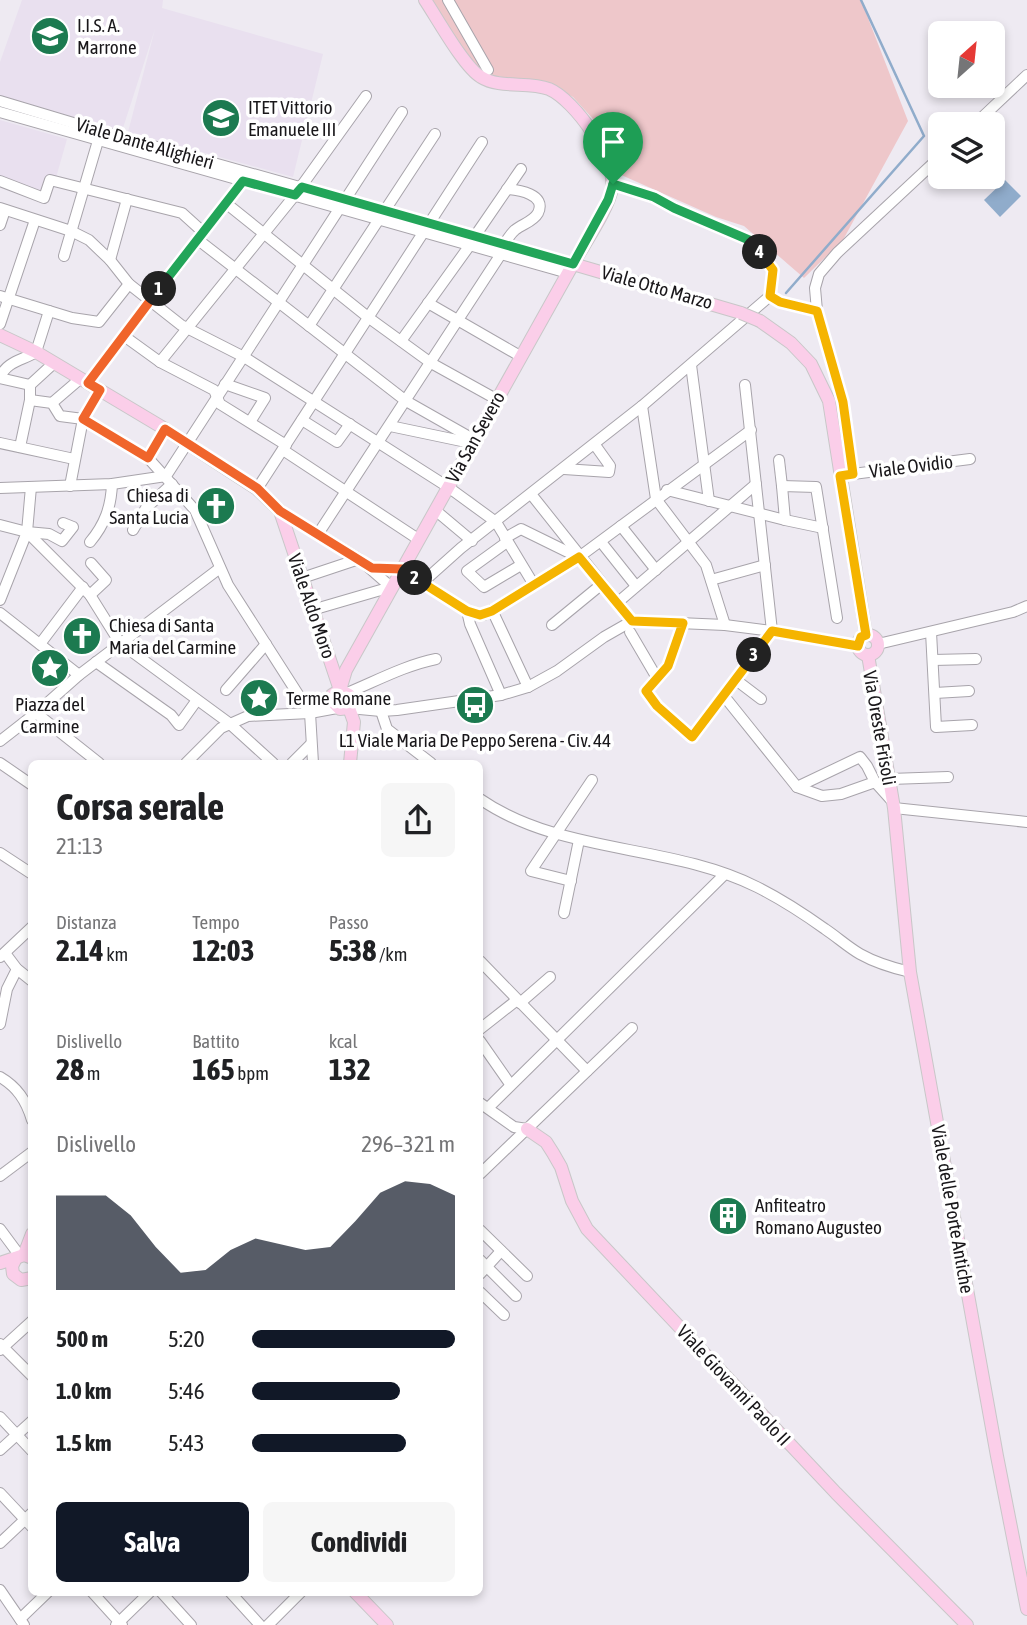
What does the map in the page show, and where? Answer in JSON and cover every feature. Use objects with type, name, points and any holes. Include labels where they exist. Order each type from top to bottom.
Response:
[{"type":"main road","points":[[425,0],[478,75],[494,82],[551,90],[573,105],[583,117],[603,153],[613,184]]},
{"type":"main road","name":"Via San Severo","points":[[343,699],[345,670],[571,268],[608,200],[613,184]]},
{"type":"main road","name":"Viale Otto Marzo","points":[[571,268],[741,313],[760,321],[802,353],[811,364],[829,401],[847,475]]},
{"type":"main road","name":"Viale Aldo Moro","points":[[0,335],[32,350],[165,429],[257,488],[280,511],[343,699],[354,722]]},
{"type":"main road","points":[[847,475],[866,635]]},
{"type":"main road","points":[[866,635],[876,638],[878,644],[877,651],[868,655],[861,652],[858,646],[861,637],[866,635]]},
{"type":"main road","name":"Via Oreste Frisoli","points":[[868,655],[893,804]]},
{"type":"main road","points":[[350,760],[354,722]]},
{"type":"main road","name":"Viale delle Porte Antiche","points":[[893,804],[910,972],[1027,1609]]},
{"type":"main road","name":"Viale Giovanni Paolo II","points":[[527,1129],[545,1142],[554,1153],[572,1201],[587,1229],[836,1493],[967,1625]]},
{"type":"main road","points":[[0,1263],[23,1257]]},
{"type":"main road","points":[[23,1257],[12,1266],[27,1278]]},
{"type":"main road","points":[[0,1273],[27,1278]]},
{"type":"main road","points":[[359,1596],[387,1625]]},
{"type":"street","points":[[448,0],[488,70]]},
{"type":"street","points":[[988,112],[1027,75]]},
{"type":"street","points":[[160,362],[298,191],[366,96]]},
{"type":"street","name":"Viale Dante Alighieri","points":[[0,101],[99,136],[243,181],[298,191]]},
{"type":"street","name":"Viale Dante Alighieri","points":[[0,112],[99,136],[571,268]]},
{"type":"street","points":[[133,530],[146,508],[169,480],[217,395],[304,266],[402,112]]},
{"type":"street","points":[[309,326],[435,134]]},
{"type":"street","points":[[64,256],[99,136]]},
{"type":"street","points":[[257,488],[482,142]]},
{"type":"street","points":[[847,475],[843,402],[817,311],[816,288],[819,274],[837,253],[928,168]]},
{"type":"street","points":[[401,341],[521,169]]},
{"type":"street","points":[[0,181],[44,198],[50,180],[182,213],[200,235],[235,268],[279,303],[406,401],[472,441]]},
{"type":"street","points":[[30,400],[52,403],[84,381],[124,336],[243,181]]},
{"type":"street","points":[[423,582],[595,445],[770,296],[773,270],[767,259],[749,240],[654,197],[613,184]]},
{"type":"street","points":[[318,534],[516,229],[530,221],[538,212],[539,205],[535,197],[529,193],[507,190]]},
{"type":"street","points":[[110,260],[127,199]]},
{"type":"street","points":[[227,204],[369,318],[431,363],[496,399]]},
{"type":"street","points":[[0,225],[2,209],[71,231],[89,240],[110,260],[128,284],[149,302],[187,328],[244,357],[315,401],[448,487],[496,522],[534,585]]},
{"type":"street","points":[[0,324],[4,298],[35,219]]},
{"type":"street","points":[[4,298],[99,322],[128,284]]},
{"type":"street","points":[[770,296],[780,302],[817,311]]},
{"type":"street","points":[[428,303],[520,356]]},
{"type":"street","points":[[30,385],[0,378],[2,372],[32,350],[49,311]]},
{"type":"street","points":[[124,336],[160,362],[214,390],[220,404],[418,539]]},
{"type":"street","points":[[0,368],[32,350]]},
{"type":"street","points":[[20,447],[30,400],[30,385],[54,363]]},
{"type":"street","points":[[691,365],[709,501]]},
{"type":"street","points":[[225,384],[265,398],[250,422]]},
{"type":"street","points":[[683,623],[668,666],[646,691],[668,716],[692,737],[772,631],[746,385]]},
{"type":"street","points":[[70,486],[83,419],[100,390]]},
{"type":"street","points":[[52,403],[60,416],[83,419],[148,458],[195,510],[220,568],[310,713],[313,760]]},
{"type":"street","points":[[642,406],[656,499],[706,565],[725,625]]},
{"type":"street","points":[[302,420],[337,442],[350,424]]},
{"type":"street","points":[[390,426],[472,441]]},
{"type":"street","points":[[148,458],[165,429]]},
{"type":"street","points":[[372,568],[402,569],[467,611],[480,615],[492,611],[601,542],[751,430]]},
{"type":"street","points":[[0,443],[74,458]]},
{"type":"street","points":[[564,469],[609,472],[610,466],[595,445]]},
{"type":"street","name":"Viale Ovidio","points":[[847,475],[970,459]]},
{"type":"street","points":[[779,460],[785,520]]},
{"type":"street","points":[[0,488],[169,480]]},
{"type":"street","points":[[90,542],[101,529],[111,504],[112,484]]},
{"type":"street","points":[[617,603],[757,484]]},
{"type":"street","points":[[782,486],[816,487],[837,618]]},
{"type":"street","points":[[0,600],[27,532],[31,487]]},
{"type":"street","points":[[667,491],[822,528]]},
{"type":"street","points":[[531,494],[617,603],[657,677]]},
{"type":"street","points":[[435,510],[472,541]]},
{"type":"street","points":[[280,511],[359,559],[391,587],[312,610]]},
{"type":"street","points":[[0,525],[49,534],[62,541],[73,527],[63,523]]},
{"type":"street","points":[[621,527],[656,570]]},
{"type":"street","points":[[521,565],[484,587],[467,571],[521,529],[579,557]]},
{"type":"street","points":[[27,532],[86,591],[120,643],[229,723],[270,760]]},
{"type":"street","points":[[601,542],[636,586]]},
{"type":"street","points":[[302,578],[359,559]]},
{"type":"street","points":[[40,644],[86,591],[106,580],[91,563]]},
{"type":"street","points":[[710,580],[765,565]]},
{"type":"street","points":[[0,741],[79,675],[220,568]]},
{"type":"street","points":[[552,625],[602,584]]},
{"type":"street","points":[[878,644],[1013,612],[1027,606]]},
{"type":"street","points":[[467,611],[501,695]]},
{"type":"street","points":[[492,611],[528,687]]},
{"type":"street","points":[[0,613],[79,675]]},
{"type":"street","points":[[343,699],[367,710],[381,711],[501,695],[528,687],[557,671],[604,637],[631,626],[683,623],[725,625],[858,646]]},
{"type":"street","points":[[931,632],[936,727],[972,725]]},
{"type":"street","points":[[226,690],[265,643]]},
{"type":"street","points":[[189,760],[229,723],[247,716],[323,711],[416,663],[436,659]]},
{"type":"street","points":[[933,660],[976,659]]},
{"type":"street","points":[[96,662],[171,715],[179,724],[197,700]]},
{"type":"street","points":[[736,680],[761,699]]},
{"type":"street","points":[[935,693],[969,691]]},
{"type":"street","points":[[724,696],[797,786]]},
{"type":"street","points":[[354,722],[367,710]]},
{"type":"street","points":[[381,711],[387,729],[427,760]]},
{"type":"street","points":[[36,713],[61,736],[95,760]]},
{"type":"street","points":[[295,760],[312,744]]},
{"type":"street","name":"Via Oreste Frisoli","points":[[797,786],[860,757],[893,804]]},
{"type":"street","points":[[0,763],[28,782]]},
{"type":"street","points":[[890,779],[948,776]]},
{"type":"street","points":[[571,881],[531,871],[592,780]]},
{"type":"street","name":"Via Oreste Frisoli","points":[[797,786],[822,796],[841,794],[875,782]]},
{"type":"street","points":[[483,801],[502,814],[579,840],[725,874],[756,887],[803,913],[859,954],[889,967],[910,972]]},
{"type":"street","points":[[893,804],[1027,822]]},
{"type":"street","points":[[564,913],[579,840]]},
{"type":"street","points":[[0,853],[28,871]]},
{"type":"street","points":[[527,1129],[514,1127],[484,1105],[510,1084],[725,874]]},
{"type":"street","points":[[28,931],[1,956],[28,978]]},
{"type":"street","points":[[483,964],[587,1071]]},
{"type":"street","points":[[0,1024],[7,989],[17,969]]},
{"type":"street","points":[[483,1027],[550,977]]},
{"type":"street","points":[[483,1166],[527,1129],[632,1028]]},
{"type":"street","points":[[483,1045],[510,1084]]},
{"type":"street","points":[[0,1077],[14,1086],[28,1109]]},
{"type":"street","points":[[0,1176],[28,1155]]},
{"type":"street","points":[[0,1230],[23,1257]]},
{"type":"street","points":[[483,1233],[527,1276]]},
{"type":"street","points":[[483,1266],[501,1251]]},
{"type":"street","points":[[483,1268],[516,1296]]},
{"type":"street","points":[[483,1295],[503,1315]]},
{"type":"street","points":[[28,1324],[1,1347],[28,1372]]},
{"type":"street","points":[[0,1417],[28,1447]]},
{"type":"street","points":[[0,1450],[28,1425]]},
{"type":"street","points":[[0,1493],[28,1519]]},
{"type":"street","points":[[0,1543],[28,1521]]},
{"type":"street","points":[[0,1590],[22,1622],[45,1596]]},
{"type":"street","points":[[95,1596],[119,1624],[146,1596]]},
{"type":"street","points":[[165,1596],[191,1625]]},
{"type":"street","points":[[234,1596],[260,1625]]},
{"type":"street","points":[[268,1625],[297,1596]]},
{"type":"shaded area","points":[[22,0],[163,0],[162,8],[323,54],[293,177],[128,132],[155,29],[122,131],[0,96],[0,62]]},
{"type":"shaded area","points":[[429,0],[861,0],[908,121],[843,240],[804,278],[744,226],[716,217],[619,174],[593,119],[573,97],[544,82],[494,76],[475,65]]},
{"type":"shaded area","points":[[0,120],[67,139],[55,181],[43,197],[0,179]]},
{"type":"water","points":[[1005,180],[1021,196],[1000,217],[984,200],[996,189],[1005,189]]},
{"type":"waterway","points":[[786,293],[924,136],[861,0]]},
{"type":"place","name":"I.I.S. A. Marrone","points":[[50,36]]},
{"type":"place","name":"ITET Vittorio Emanuele III","points":[[221,118]]},
{"type":"place","name":"Chiesa di Santa Lucia","points":[[216,506]]},
{"type":"place","name":"Chiesa di Santa Maria del Carmine","points":[[82,636]]},
{"type":"place","name":"Piazza del Carmine","points":[[50,668]]},
{"type":"place","name":"Terme Romane","points":[[259,698]]},
{"type":"place","name":"L1 Viale Maria De Peppo Serena - Civ. 44","points":[[475,705]]},
{"type":"place","name":"Anfiteatro Romano Augusteo","points":[[728,1216]]},
{"type":"route","points":[[243,181],[295,195],[302,187],[573,264],[608,200],[613,184],[654,197],[749,240],[767,259],[773,270],[770,296],[780,302],[817,311],[843,402],[853,474],[840,476],[866,635],[861,637],[858,646],[772,631],[692,737],[657,706],[646,691],[668,666],[683,623],[632,621],[579,557],[492,611],[476,615],[402,569],[372,568],[280,511],[257,488],[165,429],[148,458],[83,419],[100,390],[88,383],[243,181]]}]
